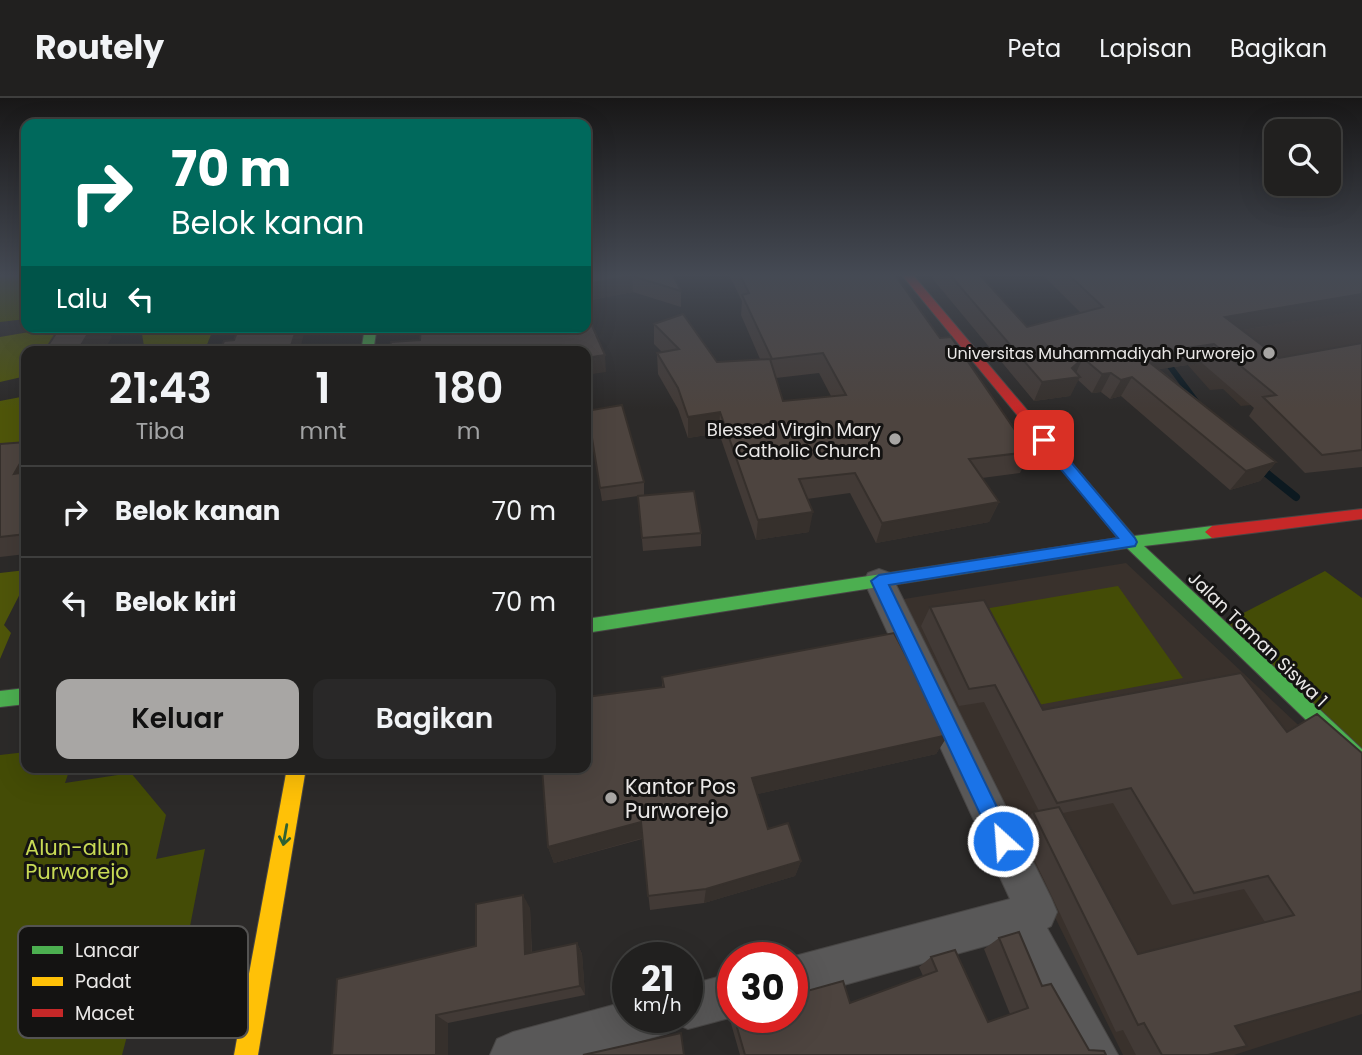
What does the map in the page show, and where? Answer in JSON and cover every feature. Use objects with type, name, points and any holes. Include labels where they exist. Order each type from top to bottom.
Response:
[{"type":"main road","name":"Jalan Taman Siswa 1","points":[[944,320],[1130,542],[1362,761]]},
{"type":"main road","points":[[591,625],[1130,542],[1362,514]]},
{"type":"main road","points":[[0,699],[21,697]]},
{"type":"main road","points":[[246,1055],[296,773]]},
{"type":"street","points":[[808,974],[1037,912],[879,581]]},
{"type":"street","points":[[1017,917],[1095,1055]]},
{"type":"street","points":[[513,1055],[612,1028]]},
{"type":"shaded area","name":"Universitas Muhammadiyah Purworejo","points":[[1147,320],[1362,320],[1362,394],[1241,406],[1223,389],[1210,390]]},
{"type":"shaded area","points":[[1126,563],[1362,785],[1362,1014],[1234,1055],[1123,1055],[898,600]]},
{"type":"green space","points":[[23,333],[74,333],[69,346],[21,346],[21,377],[0,382],[0,337]]},
{"type":"green space","points":[[212,333],[206,346],[144,346],[142,334]]},
{"type":"green space","points":[[21,397],[21,459],[0,461],[0,401]]},
{"type":"green space","points":[[21,571],[21,592],[4,625],[11,633],[0,659],[0,573]]},
{"type":"green space","points":[[1325,571],[1362,598],[1362,755],[1224,623]]},
{"type":"green space","points":[[1118,586],[1183,678],[1038,705],[984,609]]},
{"type":"green space","name":"Alun-alun Purworejo","points":[[21,753],[21,773],[68,773],[65,783],[131,773],[166,815],[156,859],[205,849],[190,926],[18,926],[18,1038],[126,1038],[122,1055],[0,1055],[0,755]]},
{"type":"building","points":[[667,320],[687,320],[717,362],[770,359],[783,401],[846,395],[823,353],[772,359],[754,320],[927,320],[940,338],[951,337],[1030,452],[969,459],[999,502],[882,523],[855,473],[799,479],[813,512],[758,520],[720,412],[688,417],[678,388],[657,353],[679,349],[654,324]]},
{"type":"building","points":[[988,320],[1020,320],[1027,327],[1055,320],[1229,320],[1279,358],[1362,343],[1362,450],[1322,455],[1263,397],[1276,395],[1214,344],[1140,355],[1276,462],[1246,471],[1132,377],[1121,380],[1111,373],[1102,374],[1083,358],[1072,368],[1080,377],[1042,382]]},
{"type":"building","points":[[591,323],[605,355],[591,357],[591,346],[390,346],[391,342],[420,340],[421,333],[591,333]]},
{"type":"building","points":[[56,333],[88,333],[81,346],[48,346]]},
{"type":"building","points":[[237,333],[295,333],[291,346],[222,346],[224,341],[234,340]]},
{"type":"building","points":[[622,405],[644,482],[600,488],[591,438],[591,410]]},
{"type":"building","points":[[21,442],[21,462],[14,474],[21,473],[21,535],[0,537],[0,444]]},
{"type":"building","points":[[694,491],[701,533],[642,538],[638,496]]},
{"type":"building","points":[[984,600],[1043,710],[1241,673],[1287,732],[1317,714],[1362,753],[1362,991],[1235,1026],[1247,1046],[1208,1055],[1162,1055],[1144,1023],[1138,1025],[1033,812],[1059,807],[1138,954],[1294,915],[1268,876],[1194,893],[1131,788],[1057,803],[995,685],[969,689],[930,607]]},
{"type":"building","points":[[894,633],[948,735],[752,778],[768,829],[788,823],[801,861],[706,889],[648,896],[641,822],[548,847],[542,773],[591,773],[591,696],[664,687],[662,677]]},
{"type":"building","points":[[523,895],[525,954],[577,943],[580,986],[436,1015],[436,1055],[332,1055],[337,979],[476,946],[476,904]]},
{"type":"building","points":[[1019,932],[1042,986],[1051,984],[1089,1050],[1104,1051],[1106,1055],[745,1055],[739,1033],[808,1033],[808,991],[843,981],[850,1003],[937,971],[931,957],[955,950],[988,1022],[1028,1008],[999,938]]},
{"type":"building","points":[[681,1033],[684,1055],[583,1055]]},
{"type":"waterway","points":[[1166,361],[1198,404]]},
{"type":"waterway","points":[[1260,468],[1296,497]]},
{"type":"traffic: fast","points":[[368,346],[370,333]]},
{"type":"traffic: fast","points":[[1070,470],[1130,542],[1362,761]]},
{"type":"traffic: fast","points":[[591,625],[1130,542],[1212,532]]},
{"type":"traffic: fast","points":[[0,699],[21,697]]},
{"type":"traffic: slow","points":[[246,1055],[296,773]]},
{"type":"traffic: jam","points":[[944,320],[1070,470]]},
{"type":"traffic: jam","points":[[1212,532],[1362,514]]},
{"type":"place","name":"Universitas Muhammadiyah Purworejo","points":[[1269,353]]},
{"type":"place","name":"Blessed Virgin Mary Catholic Church","points":[[895,439]]},
{"type":"place","name":"Kantor Pos Purworejo","points":[[611,798]]},
{"type":"route","points":[[1003,841],[879,581],[1130,542],[1044,440]]}]
